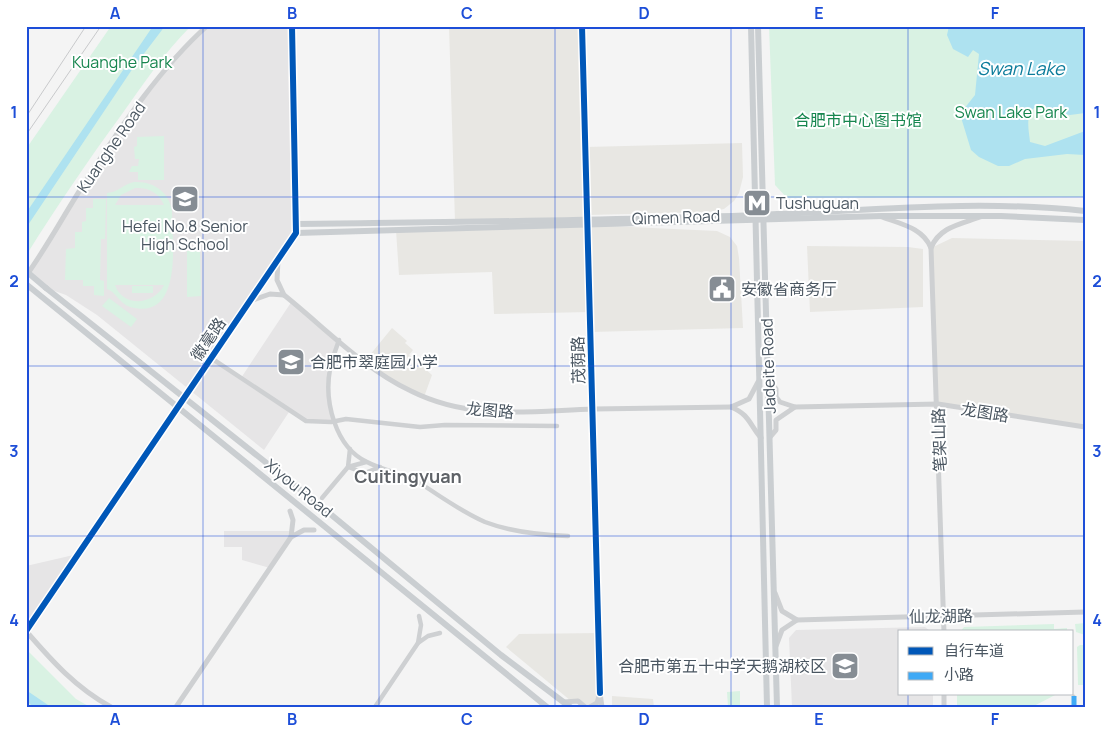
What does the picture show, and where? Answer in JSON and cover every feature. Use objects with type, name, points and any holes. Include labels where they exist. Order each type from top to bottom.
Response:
[{"type":"main road","name":"Jadeite Road","points":[[751,26],[767,707]]},
{"type":"main road","name":"Jadeite Road","points":[[758,27],[777,707]]},
{"type":"main road","name":"Qimen Road","points":[[764,218],[882,207],[1001,207],[1085,211]]},
{"type":"main road","name":"Qimen Road","points":[[296,233],[756,218],[984,216],[1085,220]]},
{"type":"main road","name":"Qimen Road","points":[[296,224],[588,222]]},
{"type":"main road","name":"Xiyou Road","points":[[26,271],[185,396],[501,655],[570,707]]},
{"type":"main road","name":"Xiyou Road","points":[[26,284],[547,707]]},
{"type":"street","name":"Kuanghe Road","points":[[26,276],[89,175],[134,111],[175,60],[207,26]]},
{"type":"street","points":[[292,26],[296,233]]},
{"type":"street","name":"茂荫路","points":[[582,26],[600,693],[602,707]]},
{"type":"street","points":[[882,216],[918,231],[924,235],[931,248]]},
{"type":"street","points":[[931,248],[936,235],[984,216]]},
{"type":"street","name":"徽毫路","points":[[26,631],[296,233]]},
{"type":"street","name":"笔架山路","points":[[931,248],[938,404],[944,630]]},
{"type":"street","points":[[250,302],[270,294],[284,295],[277,280],[278,259]]},
{"type":"street","name":"龙图路","points":[[284,295],[365,361],[410,391],[439,403],[500,414],[592,409],[731,407]]},
{"type":"street","points":[[339,340],[328,381],[328,396],[334,421],[341,437],[350,449],[366,462],[418,482],[463,511],[486,522],[544,535],[568,536]]},
{"type":"street","points":[[212,358],[306,421],[377,421],[420,427],[445,425],[469,427],[557,426]]},
{"type":"street","points":[[731,407],[749,399],[760,379]]},
{"type":"street","points":[[769,379],[776,388],[776,398],[780,402],[795,407]]},
{"type":"street","name":"龙图路","points":[[795,407],[938,404],[1085,427]]},
{"type":"street","points":[[731,407],[741,412],[750,420],[761,438]]},
{"type":"street","points":[[770,437],[776,430],[776,420],[795,407]]},
{"type":"street","points":[[322,498],[348,467],[350,449]]},
{"type":"street","points":[[348,467],[366,462]]},
{"type":"street","points":[[348,467],[365,473],[380,467]]},
{"type":"street","points":[[176,707],[291,537],[293,520],[290,511]]},
{"type":"street","points":[[291,537],[304,530],[314,530]]},
{"type":"street","points":[[774,593],[782,611],[797,620],[782,630],[775,647]]},
{"type":"street","name":"仙龙湖路","points":[[797,620],[1085,612]]},
{"type":"street","points":[[375,707],[418,642],[421,626],[419,616]]},
{"type":"street","points":[[26,631],[58,668],[93,697],[111,707]]},
{"type":"street","points":[[418,642],[440,633]]},
{"type":"street","points":[[590,707],[597,703],[600,693]]},
{"type":"street","points":[[1074,696],[1074,707]]},
{"type":"street","points":[[564,702],[578,701],[585,707]]},
{"type":"shaded area","name":"Hefei No.8 Senior High School","points":[[207,26],[292,26],[296,233],[212,358],[241,378],[292,301],[339,340],[328,381],[334,421],[306,421],[289,412],[264,450],[97,315],[66,295],[46,288],[30,272],[89,175],[135,111],[175,60]]},
{"type":"shaded area","points":[[449,26],[582,26],[586,147],[742,143],[743,177],[739,193],[734,201],[724,209],[709,212],[588,215],[588,220],[455,222]]},
{"type":"shaded area","points":[[588,225],[717,231],[730,237],[737,246],[739,258],[743,328],[591,332],[590,312],[494,314],[492,272],[399,275],[396,230]]},
{"type":"shaded area","points":[[952,238],[1085,241],[1085,427],[938,404],[931,248]]},
{"type":"shaded area","points":[[807,246],[908,247],[923,249],[923,307],[810,312]]},
{"type":"shaded area","points":[[392,328],[407,341],[405,343],[413,350],[409,355],[432,375],[424,397],[410,391],[365,361]]},
{"type":"shaded area","points":[[224,531],[292,531],[270,568],[242,560],[242,547],[224,547]]},
{"type":"shaded area","points":[[78,554],[26,631],[26,566]]},
{"type":"shaded area","name":"合肥市第五十中学天鹅湖校区","points":[[925,627],[929,630],[898,630],[898,696],[933,696],[933,707],[792,707],[789,638],[796,630]]},
{"type":"shaded area","points":[[599,633],[600,693],[593,706],[585,707],[578,701],[571,701],[506,647],[519,634]]},
{"type":"shaded area","points":[[612,696],[653,699],[654,707],[612,707]]},
{"type":"green space","name":"Kuanghe Park","points":[[111,26],[191,26],[146,80],[97,148],[27,254],[26,149]]},
{"type":"green space","points":[[769,26],[1085,26],[1085,197],[787,198],[775,185]]},
{"type":"green space","points":[[164,136],[164,180],[138,180],[138,172],[129,172],[132,166],[138,166],[139,159],[135,159],[134,147],[137,146],[137,137]]},
{"type":"green space","points":[[130,183],[148,183],[159,189],[168,198],[172,211],[173,258],[171,276],[167,291],[159,302],[147,308],[130,307],[107,289],[107,193],[114,192]],"holes":[[[135,188],[153,192],[164,205],[115,205],[121,195]],[[115,285],[164,285],[153,297],[139,301],[125,298]]]},
{"type":"green space","points":[[93,199],[106,199],[105,239],[101,239],[100,280],[104,281],[104,296],[94,295],[94,286],[83,286],[83,280],[65,280],[66,249],[75,248],[75,232],[82,232],[82,222],[86,221],[86,208],[93,208]]},
{"type":"green space","points":[[187,251],[200,251],[201,296],[187,297]]},
{"type":"green space","points":[[132,286],[153,286],[153,293],[132,293]]},
{"type":"green space","points":[[109,298],[137,319],[131,327],[102,306]]},
{"type":"green space","points":[[1085,623],[1085,635],[1076,632],[1075,624]]},
{"type":"green space","points":[[1054,624],[1054,629],[1067,628],[1067,630],[962,630],[964,627]]},
{"type":"green space","points":[[1085,645],[1085,685],[1078,685],[1077,647]]},
{"type":"green space","points":[[26,649],[76,699],[90,707],[30,707],[26,702]]},
{"type":"green space","points":[[740,691],[740,707],[728,707],[727,692]]},
{"type":"green space","points":[[957,696],[1053,696],[1032,707],[957,707]]},
{"type":"water","points":[[153,26],[165,26],[133,68],[26,228],[26,213]]},
{"type":"water","name":"Swan Lake","points":[[949,26],[1085,26],[1085,113],[1070,115],[1034,108],[1029,115],[1028,124],[1030,142],[1045,146],[1085,131],[1085,155],[1067,154],[1025,159],[1009,166],[998,166],[979,157],[971,150],[960,114],[975,95],[979,54],[973,50],[968,57],[953,49],[947,35]]},
{"type":"water","points":[[26,690],[51,707],[33,707],[26,700]]},
{"type":"railway","points":[[26,117],[86,26]]},
{"type":"railway","points":[[26,135],[101,26]]},
{"type":"marked path","points":[[1074,696],[1074,707]]},
{"type":"cycle path","points":[[26,631],[296,233],[292,26]]},
{"type":"cycle path","points":[[582,26],[600,693]]},
{"type":"place","name":"Hefei No.8 Senior High School","points":[[185,199]]},
{"type":"place","name":"Tushuguan","points":[[757,203]]},
{"type":"place","name":"安徽省商务厅","points":[[722,289]]},
{"type":"place","name":"合肥市翠庭园小学","points":[[291,362]]},
{"type":"place","name":"合肥市第五十中学天鹅湖校区","points":[[845,666]]},
{"type":"district","name":"Cuitingyuan","points":[[408,476]]},
{"type":"park label","name":"Swan Lake Park","points":[[1011,112]]},
{"type":"park label","name":"合肥市中心图书馆","points":[[858,120]]}]
